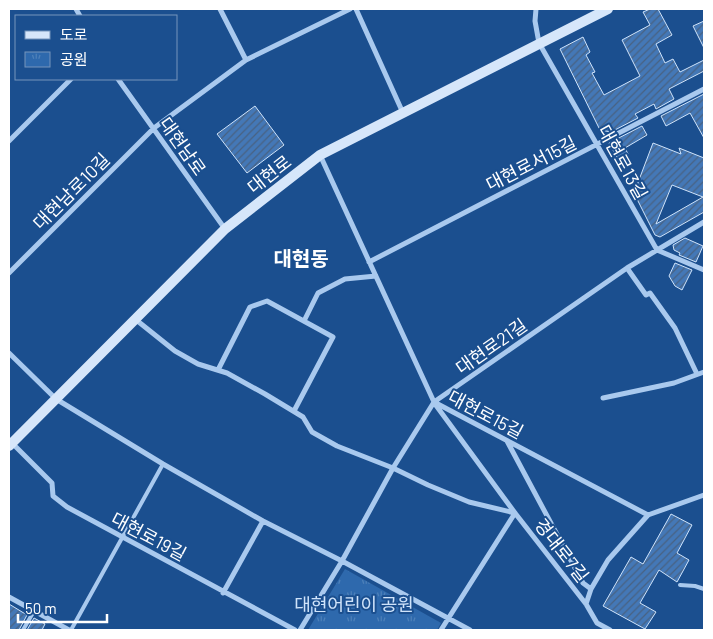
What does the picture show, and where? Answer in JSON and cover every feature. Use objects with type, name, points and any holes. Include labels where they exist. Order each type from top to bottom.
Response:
[{"type":"main road","name":"대현로","points":[[10,445],[224,229],[320,155],[608,9]]},
{"type":"street","points":[[220,9],[246,60]]},
{"type":"street","name":"대현남로10길","points":[[9,273],[154,128],[246,60],[350,9]]},
{"type":"street","points":[[356,9],[403,113]]},
{"type":"street","points":[[536,9],[535,21],[539,43]]},
{"type":"street","name":"대현로13길","points":[[539,43],[657,250]]},
{"type":"street","points":[[9,141],[70,80]]},
{"type":"street","name":"대현남로","points":[[119,80],[224,229]]},
{"type":"street","name":"대현로서15길","points":[[369,262],[704,89]]},
{"type":"street","name":"대현로15길","points":[[320,155],[434,402],[648,515]]},
{"type":"street","name":"대현로21길","points":[[300,630],[342,561],[393,468],[434,402],[627,268],[704,222]]},
{"type":"street","points":[[657,250],[704,270]]},
{"type":"street","points":[[627,268],[646,295],[650,293],[675,328],[698,374]]},
{"type":"street","points":[[304,321],[318,293],[345,279],[376,276]]},
{"type":"street","points":[[218,370],[250,307],[267,301],[333,336],[294,412]]},
{"type":"street","points":[[135,319],[176,351],[198,364],[226,373],[303,417],[312,432],[337,446],[393,468],[469,502],[515,513],[441,630]]},
{"type":"street","points":[[9,353],[56,399],[163,464],[263,521],[470,630]]},
{"type":"street","points":[[602,398],[674,383],[704,372]]},
{"type":"street","name":"경대로7길","points":[[434,402],[515,513],[586,604],[597,623],[610,630]]},
{"type":"street","points":[[507,441],[583,583],[591,589]]},
{"type":"street","name":"대현로19길","points":[[10,445],[52,483],[53,496],[66,507],[295,630]]},
{"type":"street","name":"경대로7길","points":[[586,604],[591,589],[608,560],[648,515],[704,495]]},
{"type":"street","points":[[223,593],[263,521]]},
{"type":"street","points":[[9,597],[70,630]]},
{"type":"lane","points":[[70,630],[163,464]]},
{"type":"lane","points":[[680,585],[704,589]]},
{"type":"lane","points":[[23,630],[34,611]]},
{"type":"green space","name":"대현어린이 공원","points":[[345,569],[441,623],[437,630],[308,630]]},
{"type":"building","points":[[650,9],[658,9],[672,35],[656,44],[665,63],[673,59],[680,72],[704,60],[704,71],[669,89],[674,99],[656,109],[654,104],[635,114],[638,118],[611,132],[600,130],[560,49],[583,37],[590,52],[586,55],[595,72],[592,73],[604,95],[640,76],[622,40],[650,25],[643,12]]},
{"type":"building","points":[[704,21],[704,48],[693,26]]},
{"type":"building","points":[[704,94],[704,138],[690,113],[666,126],[661,116]]},
{"type":"building","points":[[255,106],[284,145],[247,173],[217,134]]},
{"type":"building","points":[[642,126],[647,135],[625,148],[628,154],[618,159],[609,143]]},
{"type":"building","points":[[653,143],[681,154],[679,148],[704,158],[704,212],[660,237],[655,235],[634,193]],"holes":[[[672,185],[703,197],[656,224]]]},
{"type":"building","points":[[685,238],[703,246],[696,262],[679,255],[680,253],[674,250],[673,245]]},
{"type":"building","points":[[675,263],[692,270],[682,290],[675,286],[669,276]]},
{"type":"building","points":[[671,514],[692,525],[677,553],[689,560],[677,582],[659,570],[640,603],[656,612],[645,629],[603,606],[631,557],[643,564]]},
{"type":"building","points":[[9,604],[27,615],[19,630],[9,630]]},
{"type":"building","points":[[34,618],[45,624],[42,630],[27,630]]},
{"type":"district","name":"대현동","points":[[301,258]]}]
